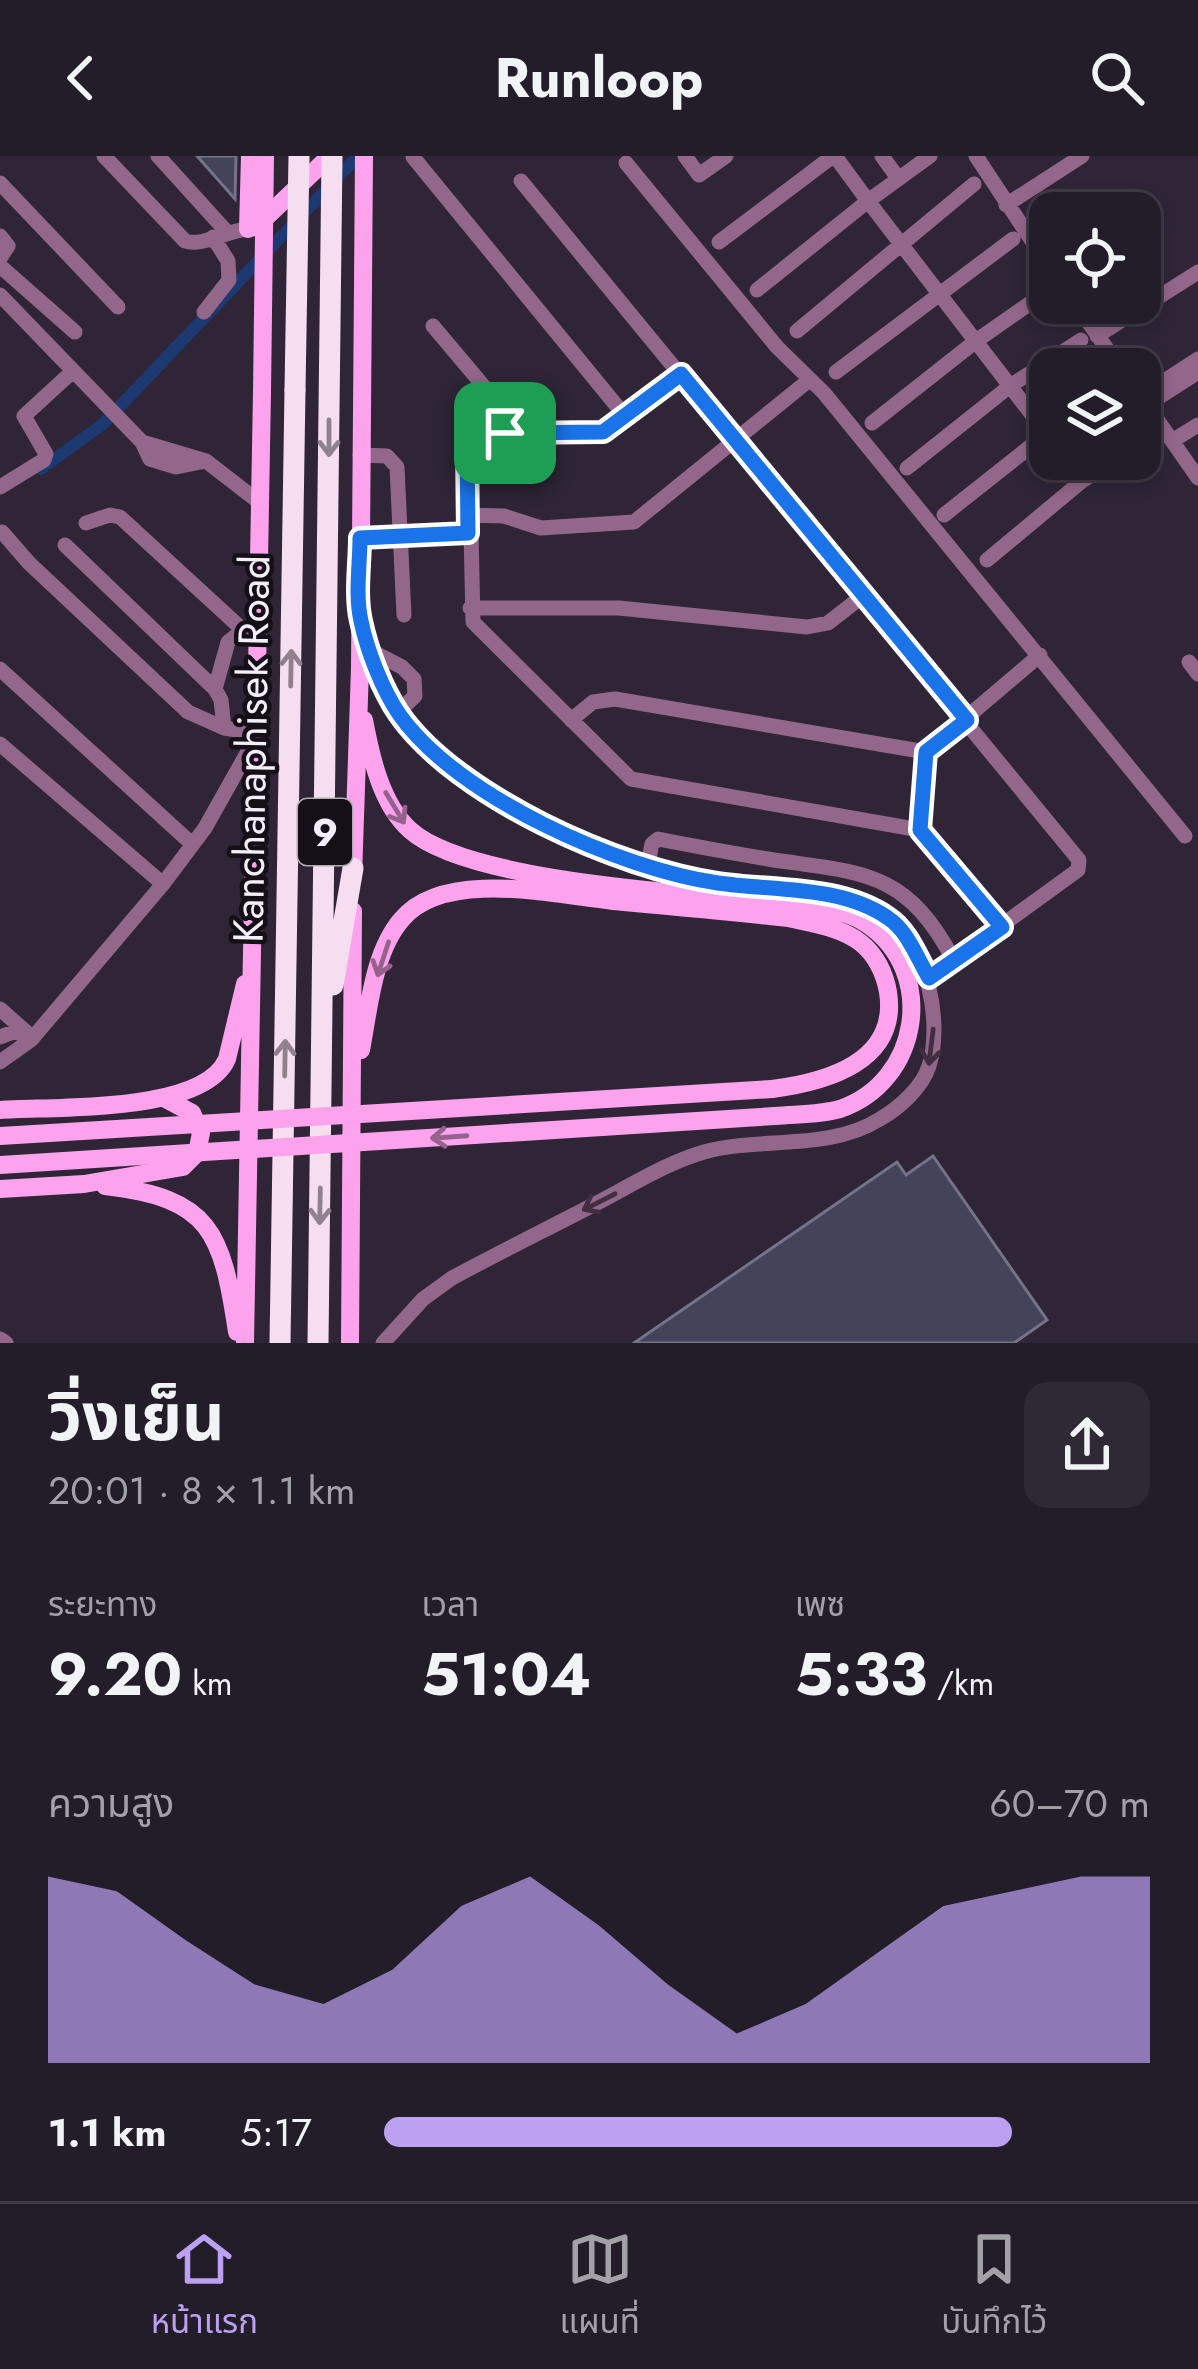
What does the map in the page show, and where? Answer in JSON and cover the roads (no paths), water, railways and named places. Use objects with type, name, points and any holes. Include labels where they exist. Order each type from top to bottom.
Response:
[{"type":"highway","name":"Kanchanaphisek Road","points":[[280,1343],[298,156]]},
{"type":"highway","name":"Kanchanaphisek Road","points":[[318,1343],[331,156]]},
{"type":"highway","points":[[322,1030],[353,868]]},
{"type":"main road","points":[[250,156],[248,230],[331,156]]},
{"type":"main road","points":[[242,1343],[254,951],[255,736],[249,631],[259,502],[265,156]]},
{"type":"main road","points":[[350,1343],[364,156]]},
{"type":"main road","points":[[0,1166],[843,1108],[874,1089],[894,1068],[914,1013],[909,981],[893,948],[864,922],[806,905],[519,872],[445,852],[410,831],[389,802],[359,698]]},
{"type":"main road","points":[[0,1136],[772,1088],[832,1077],[866,1058],[890,1011],[886,983],[862,944],[830,928],[789,918],[516,889],[443,895],[420,903],[401,919],[380,966],[352,1098]]},
{"type":"main road","points":[[0,1110],[164,1098],[208,1083],[222,1070],[254,951]]},
{"type":"main road","points":[[0,1190],[84,1184],[172,1171],[190,1162],[200,1146],[197,1120],[181,1105],[164,1098]]},
{"type":"main road","points":[[84,1184],[174,1199],[198,1219],[214,1238],[224,1261],[242,1343]]},
{"type":"street","points":[[104,156],[184,242],[196,244],[248,230]]},
{"type":"street","points":[[158,156],[220,234],[228,261],[230,280],[204,312]]},
{"type":"street","points":[[685,156],[699,175],[726,156]]},
{"type":"street","points":[[719,242],[834,156],[1029,409]]},
{"type":"street","points":[[882,156],[898,178]]},
{"type":"street","points":[[757,290],[930,156]]},
{"type":"street","points":[[976,156],[1029,238]]},
{"type":"street","points":[[1006,205],[1082,156]]},
{"type":"street","points":[[412,158],[625,416]]},
{"type":"street","points":[[626,163],[808,381],[824,393],[1185,836]]},
{"type":"street","points":[[521,181],[1080,862],[1078,870],[929,978]]},
{"type":"street","points":[[0,183],[118,307]]},
{"type":"street","points":[[797,331],[974,184]]},
{"type":"street","points":[[0,236],[8,246],[0,262],[75,332]]},
{"type":"street","points":[[836,372],[1013,239]]},
{"type":"street","points":[[907,468],[1010,386],[1198,272]]},
{"type":"street","points":[[0,296],[137,438],[151,459],[164,466],[206,461],[259,502]]},
{"type":"street","points":[[872,423],[1029,303]]},
{"type":"street","points":[[1083,324],[1099,348]]},
{"type":"street","points":[[434,326],[497,402],[505,433]]},
{"type":"street","points":[[1161,385],[1198,359]]},
{"type":"street","points":[[0,487],[44,460],[46,454],[24,416],[73,371]]},
{"type":"street","points":[[1161,390],[1198,372]]},
{"type":"street","points":[[681,374],[603,432],[505,433],[469,440],[470,608],[477,628],[636,781],[920,830],[1002,927]]},
{"type":"street","points":[[468,515],[504,516],[542,528],[623,525],[646,514],[808,381]]},
{"type":"street","points":[[1172,441],[1198,425]]},
{"type":"street","points":[[1161,426],[1198,478]]},
{"type":"street","points":[[944,515],[1029,449]]},
{"type":"street","points":[[360,455],[387,456],[398,467],[404,615]]},
{"type":"street","points":[[987,560],[1082,481]]},
{"type":"street","points":[[86,523],[110,515],[120,518],[249,631],[228,641],[214,689]]},
{"type":"street","points":[[0,1062],[32,1039],[163,884],[214,814],[255,736],[188,712],[2,532]]},
{"type":"street","points":[[360,538],[468,533]]},
{"type":"street","points":[[65,545],[214,689],[221,700],[224,728]]},
{"type":"street","points":[[470,608],[619,608],[807,627],[828,623],[864,595]]},
{"type":"street","points":[[360,619],[398,712],[427,745],[466,776],[591,849],[647,868],[715,883],[828,895],[886,916],[903,932],[929,978],[934,1023],[929,1066],[915,1090],[885,1116],[835,1138],[736,1146],[680,1160],[452,1278],[423,1299],[383,1343]]},
{"type":"street","points":[[373,652],[402,667],[414,680],[415,696],[398,712]]},
{"type":"street","points":[[920,830],[926,752],[1040,655]]},
{"type":"street","points":[[0,669],[192,844]]},
{"type":"street","points":[[571,720],[593,702],[615,699],[926,752]]},
{"type":"street","points":[[0,744],[163,884]]},
{"type":"street","points":[[647,868],[652,844],[658,839],[864,872],[898,890],[920,910],[953,959]]},
{"type":"street","points":[[0,1009],[32,1039]]},
{"type":"street","points":[[0,1036],[16,1031],[32,1039]]},
{"type":"waterway","points":[[41,469],[103,424],[358,156]]}]
